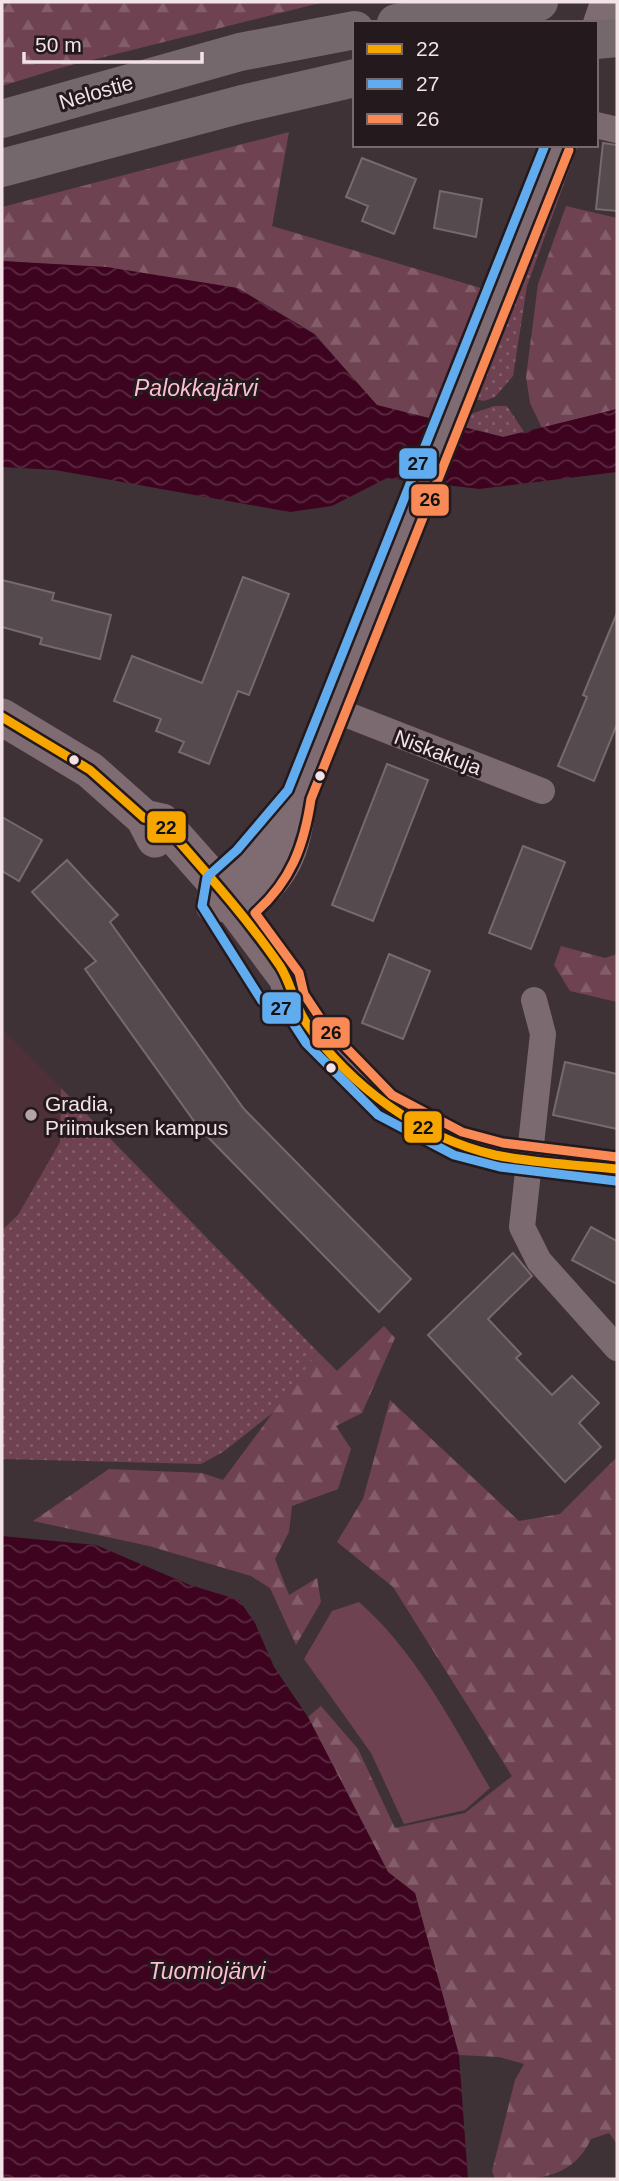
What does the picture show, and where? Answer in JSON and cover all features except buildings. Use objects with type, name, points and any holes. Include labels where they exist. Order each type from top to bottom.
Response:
[{"type":"highway","points":[[410,21],[539,2]]},
{"type":"highway","name":"Nelostie","points":[[2,119],[240,52],[353,30]]},
{"type":"highway","points":[[598,40],[617,38]]},
{"type":"highway","points":[[2,167],[242,104],[353,78]]},
{"type":"street","points":[[598,34],[609,2]]},
{"type":"street","points":[[598,125],[617,130]]},
{"type":"street","points":[[223,900],[271,883],[292,844],[299,796],[557,147]]},
{"type":"street","name":"Niskakuja","points":[[335,710],[542,791]]},
{"type":"street","points":[[2,717],[90,770],[144,817],[152,835],[223,900],[288,979],[292,999],[316,1035],[385,1105],[457,1143],[501,1155],[617,1169]]},
{"type":"street","points":[[534,1000],[543,1034],[522,1227],[529,1247],[617,1348]]},
{"type":"shaded area","name":"Gradia, Priimuksen kampus","points":[[2,1029],[61,1088],[60,1142],[18,1215],[2,1230]]},
{"type":"green space","points":[[2,2],[324,2],[60,68],[2,86]]},
{"type":"green space","points":[[289,132],[272,226],[484,289],[430,418],[376,405],[315,334],[238,288],[109,268],[2,261],[2,207]]},
{"type":"green space","points":[[569,147],[577,147],[527,286],[513,376],[495,397],[484,401],[474,399]]},
{"type":"green space","points":[[566,206],[617,218],[617,409],[542,428],[530,403],[526,377],[538,284]]},
{"type":"green space","points":[[494,406],[507,406],[524,432],[504,437],[463,427],[468,415]]},
{"type":"green space","points":[[561,946],[605,958],[617,954],[617,1002],[570,991],[554,965]]},
{"type":"green space","points":[[61,1088],[318,1352],[275,1411],[223,1452],[201,1464],[2,1459],[2,1230],[18,1215],[60,1142]]},
{"type":"green space","points":[[384,1326],[395,1338],[362,1413],[336,1426],[351,1449],[338,1489],[292,1506],[289,1532],[275,1559],[289,1595],[317,1578],[321,1602],[296,1645],[270,1588],[251,1576],[149,1546],[33,1521],[109,1469],[202,1473],[223,1480],[318,1352],[337,1371]]},
{"type":"green space","points":[[390,1400],[519,1521],[560,1514],[617,1457],[617,2144],[609,2133],[591,2139],[573,2163],[551,2175],[495,2179],[492,2171],[515,2080],[524,2064],[499,2057],[459,2055],[415,1893],[388,1872],[308,1717],[321,1706],[358,1749],[395,1828],[465,1813],[512,1776],[393,1587],[337,1542],[363,1499]]},
{"type":"green space","points":[[359,1602],[398,1643],[432,1689],[490,1788],[465,1810],[404,1824],[371,1753],[304,1659],[332,1611]]},
{"type":"water","name":"Palokkajärvi","points":[[2,261],[107,267],[237,288],[314,334],[377,405],[503,437],[617,409],[617,472],[479,489],[387,478],[332,506],[290,512],[55,470],[2,467]]},
{"type":"water","name":"Tuomiojärvi","points":[[2,1536],[96,1545],[190,1585],[239,1600],[255,1623],[274,1667],[308,1717],[388,1872],[415,1893],[459,2055],[468,2179],[2,2179]]},
{"type":"transit line","name":"27","points":[[544,147],[288,790],[237,850],[207,877],[202,906],[262,1001],[284,1009],[306,1043],[378,1115],[454,1155],[500,1167],[616,1181]]},
{"type":"transit line","name":"26","points":[[569,150],[311,799],[294,862],[278,888],[255,913],[299,973],[304,994],[326,1027],[392,1095],[462,1132],[503,1143],[617,1157]]},
{"type":"transit line","name":"22","points":[[2,717],[90,770],[144,818],[162,822],[267,947],[284,973],[303,1017],[324,1047],[366,1088],[389,1106],[440,1136],[495,1155],[617,1169]]},
{"type":"place","name":"Gradia, Priimuksen kampus","points":[[31,1115]]}]
